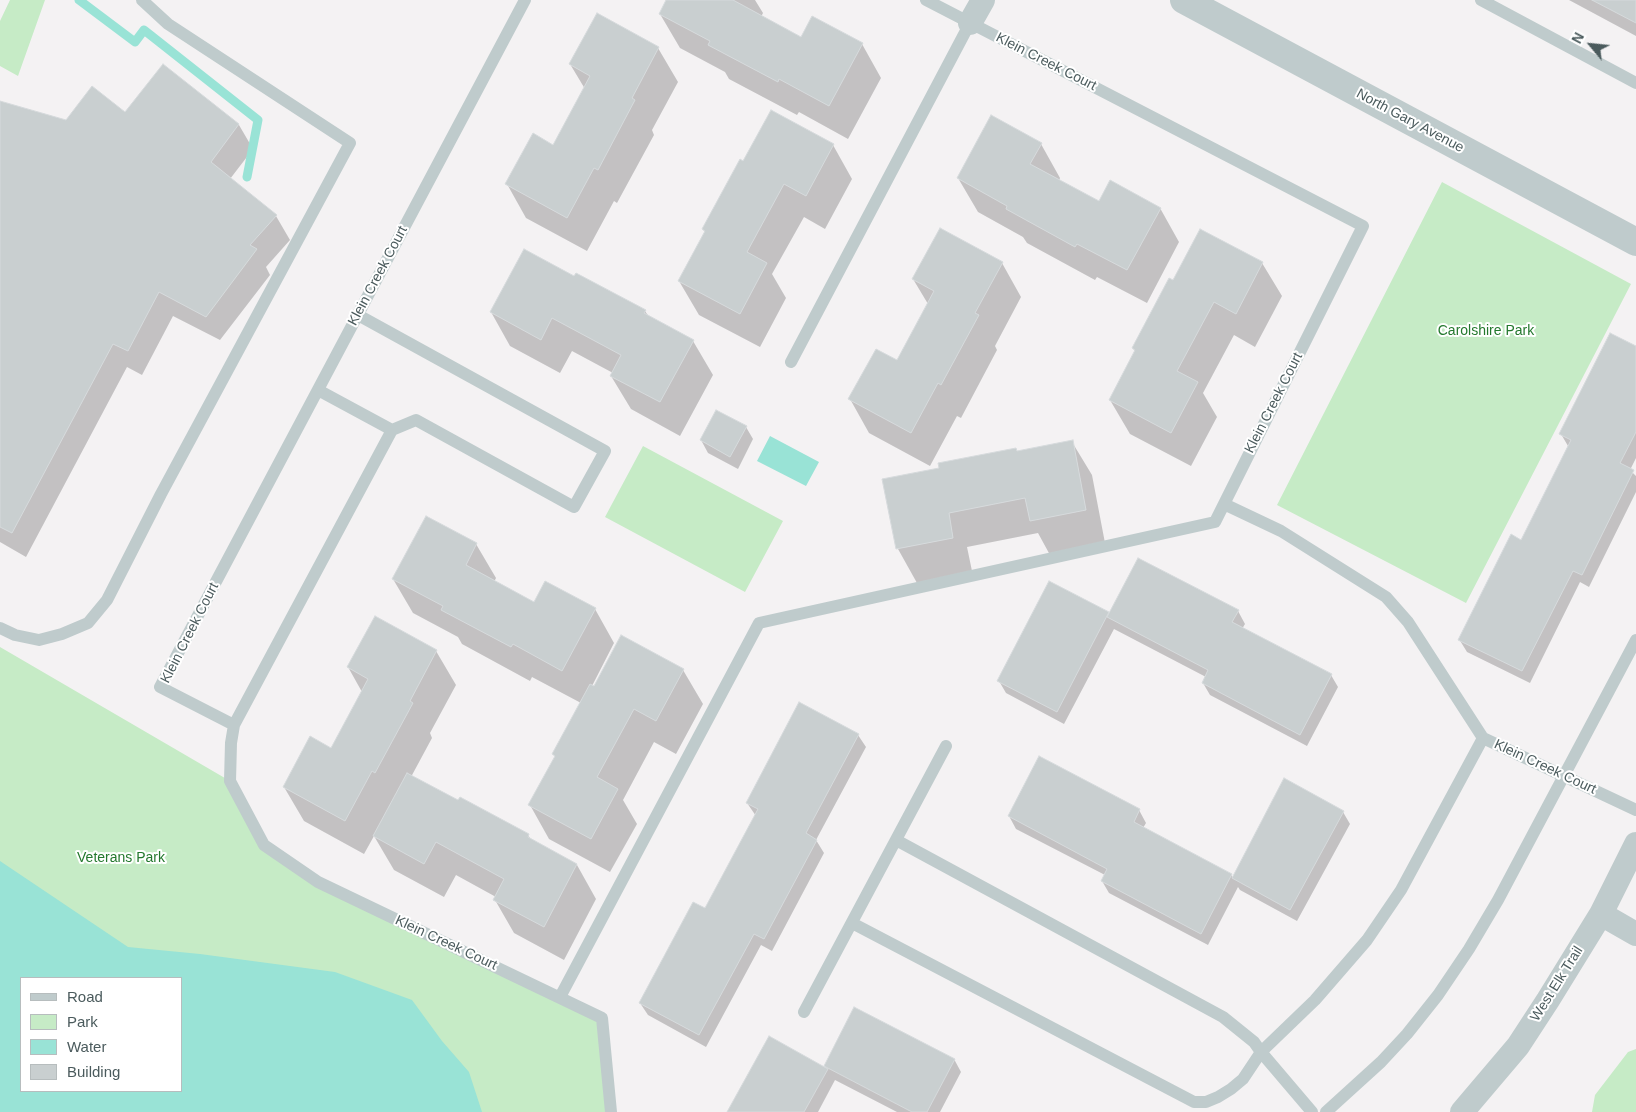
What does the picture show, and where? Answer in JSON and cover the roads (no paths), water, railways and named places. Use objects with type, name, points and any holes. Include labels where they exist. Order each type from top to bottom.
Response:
[{"type":"street","points":[[970,22],[983,0]]},
{"type":"street","name":"North Gary Avenue","points":[[1184,0],[1636,242]]},
{"type":"street","name":"West Elk Trail","points":[[1466,1110],[1518,1046],[1548,1000],[1600,914],[1636,844]]},
{"type":"street","points":[[1600,914],[1636,934]]},
{"type":"lane","points":[[0,628],[15,635],[39,640],[62,634],[88,623],[107,600],[161,494],[350,143],[168,24],[142,0]]},
{"type":"lane","name":"Klein Creek Court","points":[[525,0],[160,687],[234,726],[231,743],[230,781],[264,845],[318,882],[602,1018],[611,1112]]},
{"type":"lane","name":"Klein Creek Court","points":[[926,0],[1363,226],[1224,504],[1281,531],[1386,597],[1408,622],[1483,738],[1636,810]]},
{"type":"lane","points":[[1481,0],[1636,83]]},
{"type":"lane","points":[[791,362],[970,22]]},
{"type":"lane","points":[[234,726],[392,430],[416,420],[574,507],[606,451],[358,315]]},
{"type":"lane","points":[[318,390],[392,430]]},
{"type":"lane","points":[[560,997],[760,623],[1215,522],[1224,504]]},
{"type":"lane","points":[[1326,1112],[1381,1062],[1406,1034],[1438,995],[1469,948],[1498,900],[1636,640]]},
{"type":"lane","points":[[852,922],[1194,1102],[1206,1102],[1231,1089],[1243,1079],[1261,1052],[1315,1000],[1367,940],[1401,890],[1483,738]]},
{"type":"lane","points":[[804,1012],[946,746]]},
{"type":"lane","points":[[896,840],[1223,1017],[1254,1042],[1312,1112]]},
{"type":"water","points":[[770,436],[819,462],[806,486],[757,461]]},
{"type":"water","points":[[0,861],[128,947],[200,954],[335,972],[412,1000],[442,1041],[469,1072],[482,1112],[0,1112]]},
{"type":"waterway","points":[[79,0],[135,42],[144,30],[258,120],[247,177]]},
{"type":"park label","name":"Carolshire Park","points":[[1486,331]]},
{"type":"park label","name":"Veterans Park","points":[[121,858]]}]
